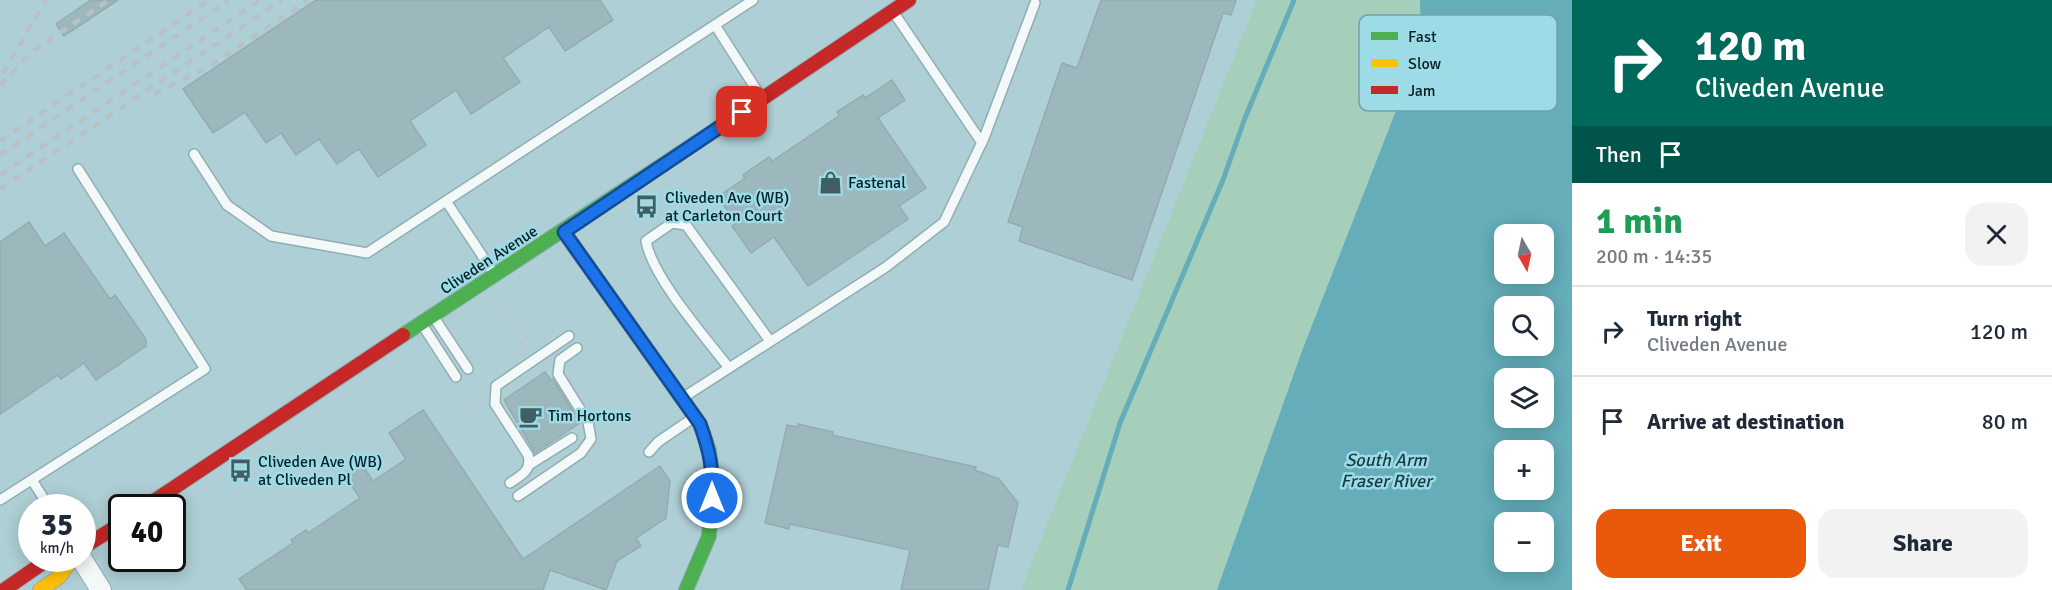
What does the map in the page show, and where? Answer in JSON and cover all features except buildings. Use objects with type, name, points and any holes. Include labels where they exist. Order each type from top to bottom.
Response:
[{"type":"street","name":"Cliveden Avenue","points":[[165,494],[495,274],[564,232],[909,0]]},
{"type":"street","points":[[564,232],[695,417],[710,450],[713,479],[709,536],[686,590]]},
{"type":"street","points":[[4,590],[30,572]]},
{"type":"street","points":[[40,590],[63,572]]},
{"type":"street","points":[[90,572],[101,590]]},
{"type":"lane","points":[[194,154],[227,205],[270,236],[367,253],[753,0]]},
{"type":"lane","points":[[682,399],[886,267],[944,222],[982,142],[1035,3]]},
{"type":"lane","points":[[892,11],[982,142]]},
{"type":"lane","points":[[715,25],[762,99]]},
{"type":"lane","points":[[0,500],[205,369],[78,169]]},
{"type":"lane","points":[[446,201],[495,274]]},
{"type":"lane","points":[[729,368],[660,274],[648,252],[646,241],[672,223],[686,225],[770,341]]},
{"type":"lane","points":[[427,320],[468,369]]},
{"type":"lane","points":[[427,320],[456,377]]},
{"type":"lane","points":[[529,465],[528,455],[499,411],[494,395],[496,386],[569,336]]},
{"type":"lane","points":[[518,496],[581,453],[591,439],[588,422],[558,374],[560,360],[577,348]]},
{"type":"lane","points":[[649,452],[658,442],[695,417]]},
{"type":"lane","points":[[510,483],[524,474],[529,465],[572,438]]},
{"type":"lane","points":[[32,480],[41,494]]},
{"type":"path","points":[[507,315],[535,358]]},
{"type":"green space","points":[[1257,0],[1488,0],[1482,15],[1359,15],[1359,111],[1442,111],[1242,590],[1021,590]]},
{"type":"water","name":"South Arm Fraser River","points":[[1420,0],[1572,0],[1572,590],[1217,590],[1302,351],[1396,111],[1557,111],[1557,15],[1420,15]]},
{"type":"waterway","points":[[1068,590],[1120,423],[1223,180],[1245,118],[1294,0]]},
{"type":"railway","points":[[3,73],[46,0]]},
{"type":"railway","points":[[0,85],[34,50],[109,0]]},
{"type":"railway","points":[[0,141],[209,0]]},
{"type":"railway","points":[[0,155],[229,0]]},
{"type":"railway","points":[[0,175],[260,0]]},
{"type":"railway","points":[[0,189],[282,0]]},
{"type":"railway","points":[[154,94],[207,68],[308,0]]},
{"type":"traffic: fast","points":[[403,335],[726,123]]},
{"type":"traffic: fast","points":[[564,232],[700,424],[709,450],[713,479],[709,536],[686,590]]},
{"type":"traffic: slow","points":[[40,590],[63,572]]},
{"type":"traffic: jam","points":[[726,123],[909,0]]},
{"type":"traffic: jam","points":[[164,494],[403,335]]},
{"type":"traffic: jam","points":[[96,539],[108,532]]},
{"type":"traffic: jam","points":[[4,590],[30,572]]},
{"type":"place","name":"Fastenal","points":[[830,183]]},
{"type":"place","name":"Cliveden Ave (WB) at Carleton Court","points":[[647,207]]},
{"type":"place","name":"Tim Hortons","points":[[530,416]]},
{"type":"place","name":"Cliveden Ave (WB) at Cliveden Pl","points":[[240,471]]},
{"type":"route","points":[[712,498],[710,450],[700,424],[564,232],[742,112]]}]
